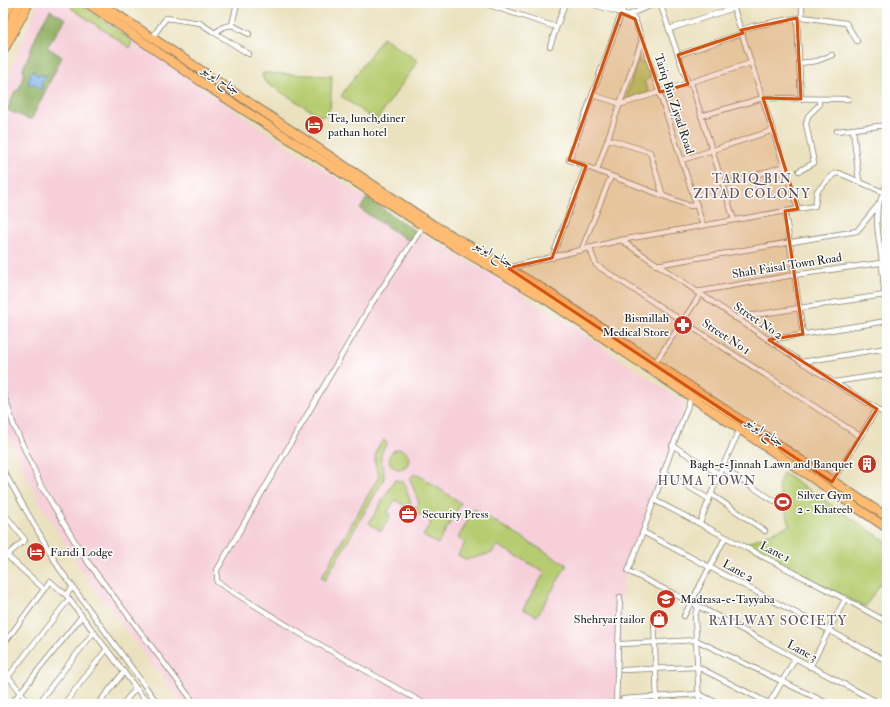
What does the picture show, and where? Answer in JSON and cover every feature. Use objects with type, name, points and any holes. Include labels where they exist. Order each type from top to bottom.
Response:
[{"type":"highway","points":[[3,18],[11,3]]},
{"type":"highway","points":[[3,37],[20,3]]},
{"type":"highway","points":[[3,52],[29,3]]},
{"type":"highway","name":"جناح ایونیو","points":[[87,3],[154,42],[213,90],[424,225],[542,297],[887,528]]},
{"type":"highway","name":"جناح ایونیو","points":[[100,3],[154,42],[432,224],[508,268],[655,363],[832,482],[887,517]]},
{"type":"street","points":[[232,24],[237,3]]},
{"type":"street","points":[[483,3],[556,28]]},
{"type":"street","points":[[550,46],[565,3]]},
{"type":"street","points":[[588,3],[628,15],[657,3],[669,29],[702,116],[734,220]]},
{"type":"street","points":[[624,3],[569,160],[690,206],[697,205]]},
{"type":"street","points":[[801,99],[800,17],[802,3]]},
{"type":"street","points":[[669,29],[733,5],[798,209]]},
{"type":"street","name":"Tariq Bin Ziyad Road","points":[[628,15],[635,19],[703,225]]},
{"type":"street","points":[[678,55],[742,31],[800,17],[846,23],[857,41]]},
{"type":"street","points":[[154,42],[166,18],[200,23],[249,54]]},
{"type":"street","points":[[215,33],[223,27],[232,24],[249,34]]},
{"type":"street","points":[[597,170],[622,104],[642,40]]},
{"type":"street","points":[[800,63],[817,61],[832,55]]},
{"type":"street","points":[[593,95],[622,104],[751,63]]},
{"type":"street","points":[[887,91],[887,105]]},
{"type":"street","points":[[702,116],[763,98],[848,99]]},
{"type":"street","points":[[800,171],[814,163],[806,124],[808,116],[819,105],[819,99]]},
{"type":"street","points":[[838,131],[887,125]]},
{"type":"street","points":[[853,128],[860,181]]},
{"type":"street","points":[[682,160],[774,130]]},
{"type":"street","points":[[608,139],[650,152],[663,196]]},
{"type":"street","points":[[552,258],[586,166]]},
{"type":"street","points":[[723,185],[785,166]]},
{"type":"street","points":[[508,268],[590,249],[621,240],[815,206],[817,191],[834,174],[840,172],[883,192]]},
{"type":"street","points":[[581,251],[611,176]]},
{"type":"street","points":[[886,185],[876,218],[885,262],[884,295],[887,306]]},
{"type":"street","points":[[656,265],[857,231],[879,204]]},
{"type":"street","points":[[785,211],[803,334]]},
{"type":"street","points":[[424,225],[372,303],[217,570],[216,577],[217,582],[301,634],[425,704]]},
{"type":"street","name":"Street No 2","points":[[621,240],[801,362],[887,415]]},
{"type":"street","name":"Street No 1","points":[[590,249],[596,265],[860,436]]},
{"type":"street","name":"Shah Faisal Town Road","points":[[698,293],[794,275],[885,262]]},
{"type":"street","points":[[655,363],[683,321],[698,293]]},
{"type":"street","points":[[735,318],[884,295]]},
{"type":"street","points":[[769,340],[887,321]]},
{"type":"street","points":[[801,362],[887,348]]},
{"type":"street","points":[[834,382],[887,374]]},
{"type":"street","points":[[3,392],[14,426],[41,484],[84,557],[195,704]]},
{"type":"street","points":[[643,532],[672,445],[691,398]]},
{"type":"street","points":[[832,482],[877,409]]},
{"type":"street","points":[[700,523],[719,474],[740,429]]},
{"type":"street","points":[[672,445],[719,474]]},
{"type":"street","points":[[722,468],[781,505]]},
{"type":"street","points":[[3,470],[42,541],[73,587],[158,704]]},
{"type":"street","points":[[664,471],[765,531]]},
{"type":"street","name":"Lane 1","points":[[654,500],[887,622]]},
{"type":"street","points":[[3,512],[25,540],[5,554],[44,589]]},
{"type":"street","name":"Lane 2","points":[[643,532],[709,566],[784,608],[887,661]]},
{"type":"street","name":"Lane 3","points":[[643,532],[628,572],[698,606],[881,704]]},
{"type":"street","points":[[684,616],[725,538]]},
{"type":"street","points":[[3,644],[50,581],[68,597],[136,688],[150,704],[154,699]]},
{"type":"street","points":[[3,683],[68,597],[73,587]]},
{"type":"street","points":[[616,704],[620,597]]},
{"type":"street","points":[[810,667],[827,630],[845,599]]},
{"type":"street","points":[[698,606],[695,616],[699,704]]},
{"type":"street","points":[[11,704],[82,616]]},
{"type":"street","points":[[654,618],[657,704]]},
{"type":"street","points":[[37,704],[94,632]]},
{"type":"street","points":[[622,644],[696,640],[829,704]]},
{"type":"street","points":[[64,704],[107,649]]},
{"type":"street","points":[[622,670],[656,670],[698,667],[770,704],[795,659]]},
{"type":"street","points":[[3,670],[30,704]]},
{"type":"street","points":[[98,704],[124,672]]},
{"type":"street","points":[[124,704],[136,688]]},
{"type":"street","points":[[623,699],[699,694],[719,704]]},
{"type":"highlighted area","points":[[621,13],[635,19],[660,92],[688,84],[678,55],[743,33],[741,30],[797,18],[801,99],[763,98],[798,209],[785,211],[803,334],[769,340],[877,409],[832,482],[508,268],[552,258],[586,166],[569,160]]},
{"type":"shaded area","points":[[38,3],[78,3],[408,227],[512,286],[539,307],[551,312],[686,404],[623,580],[619,704],[182,704],[90,583],[45,511],[3,425],[3,89]]},
{"type":"green space","points":[[75,3],[78,3],[132,41],[130,48],[71,8]]},
{"type":"green space","points":[[50,10],[66,19],[47,47],[62,57],[31,120],[7,110],[15,91],[19,89],[24,74],[23,69],[40,27]]},
{"type":"green space","points":[[383,37],[418,61],[376,121],[341,96]]},
{"type":"green space","points":[[639,57],[640,63],[646,62],[650,77],[644,82],[649,92],[625,100]]},
{"type":"green space","points":[[263,73],[332,76],[330,108],[327,115],[320,116],[265,82],[262,75]]},
{"type":"green space","points":[[367,198],[415,231],[409,241],[360,209]]},
{"type":"green space","points":[[384,440],[387,444],[381,455],[384,472],[383,481],[325,580],[321,578],[379,476],[375,457],[380,444]]},
{"type":"green space","points":[[395,449],[403,449],[409,455],[409,463],[403,469],[395,469],[389,463],[389,455]]},
{"type":"green space","points":[[783,473],[887,542],[887,574],[865,607],[745,544],[790,525],[778,486]]},
{"type":"green space","points":[[413,475],[418,475],[461,503],[438,544],[423,536],[431,522],[414,511],[419,503],[410,479]]},
{"type":"green space","points":[[395,480],[404,482],[411,504],[408,508],[395,500],[388,511],[390,517],[381,531],[369,523]]},
{"type":"green space","points":[[474,509],[567,565],[537,616],[523,609],[545,572],[497,545],[492,553],[466,560],[458,555],[465,543],[458,538]]},
{"type":"water","points":[[33,70],[38,76],[45,75],[46,78],[41,82],[42,88],[39,89],[35,84],[28,84],[31,72]]},
{"type":"place","name":"Tea, lunch,diner pathan hotel","points":[[314,125]]},
{"type":"place","name":"Bismillah Medical Store","points":[[683,325]]},
{"type":"place","name":"Bagh-e-Jinnah Lawn and Banquet","points":[[867,464]]},
{"type":"place","name":"Silver Gym 2 - Khateeb","points":[[783,502]]},
{"type":"place","name":"Security Press","points":[[408,514]]},
{"type":"place","name":"Faridi Lodge","points":[[36,552]]},
{"type":"place","name":"Madrasa-e-Tayyaba","points":[[666,599]]},
{"type":"place","name":"Shehryar tailor","points":[[659,619]]},
{"type":"district","name":"TARIQ BIN ZIYAD COLONY","points":[[752,186]]},
{"type":"district","name":"HUMA TOWN","points":[[707,481]]},
{"type":"district","name":"RAILWAY SOCIETY","points":[[778,621]]}]
